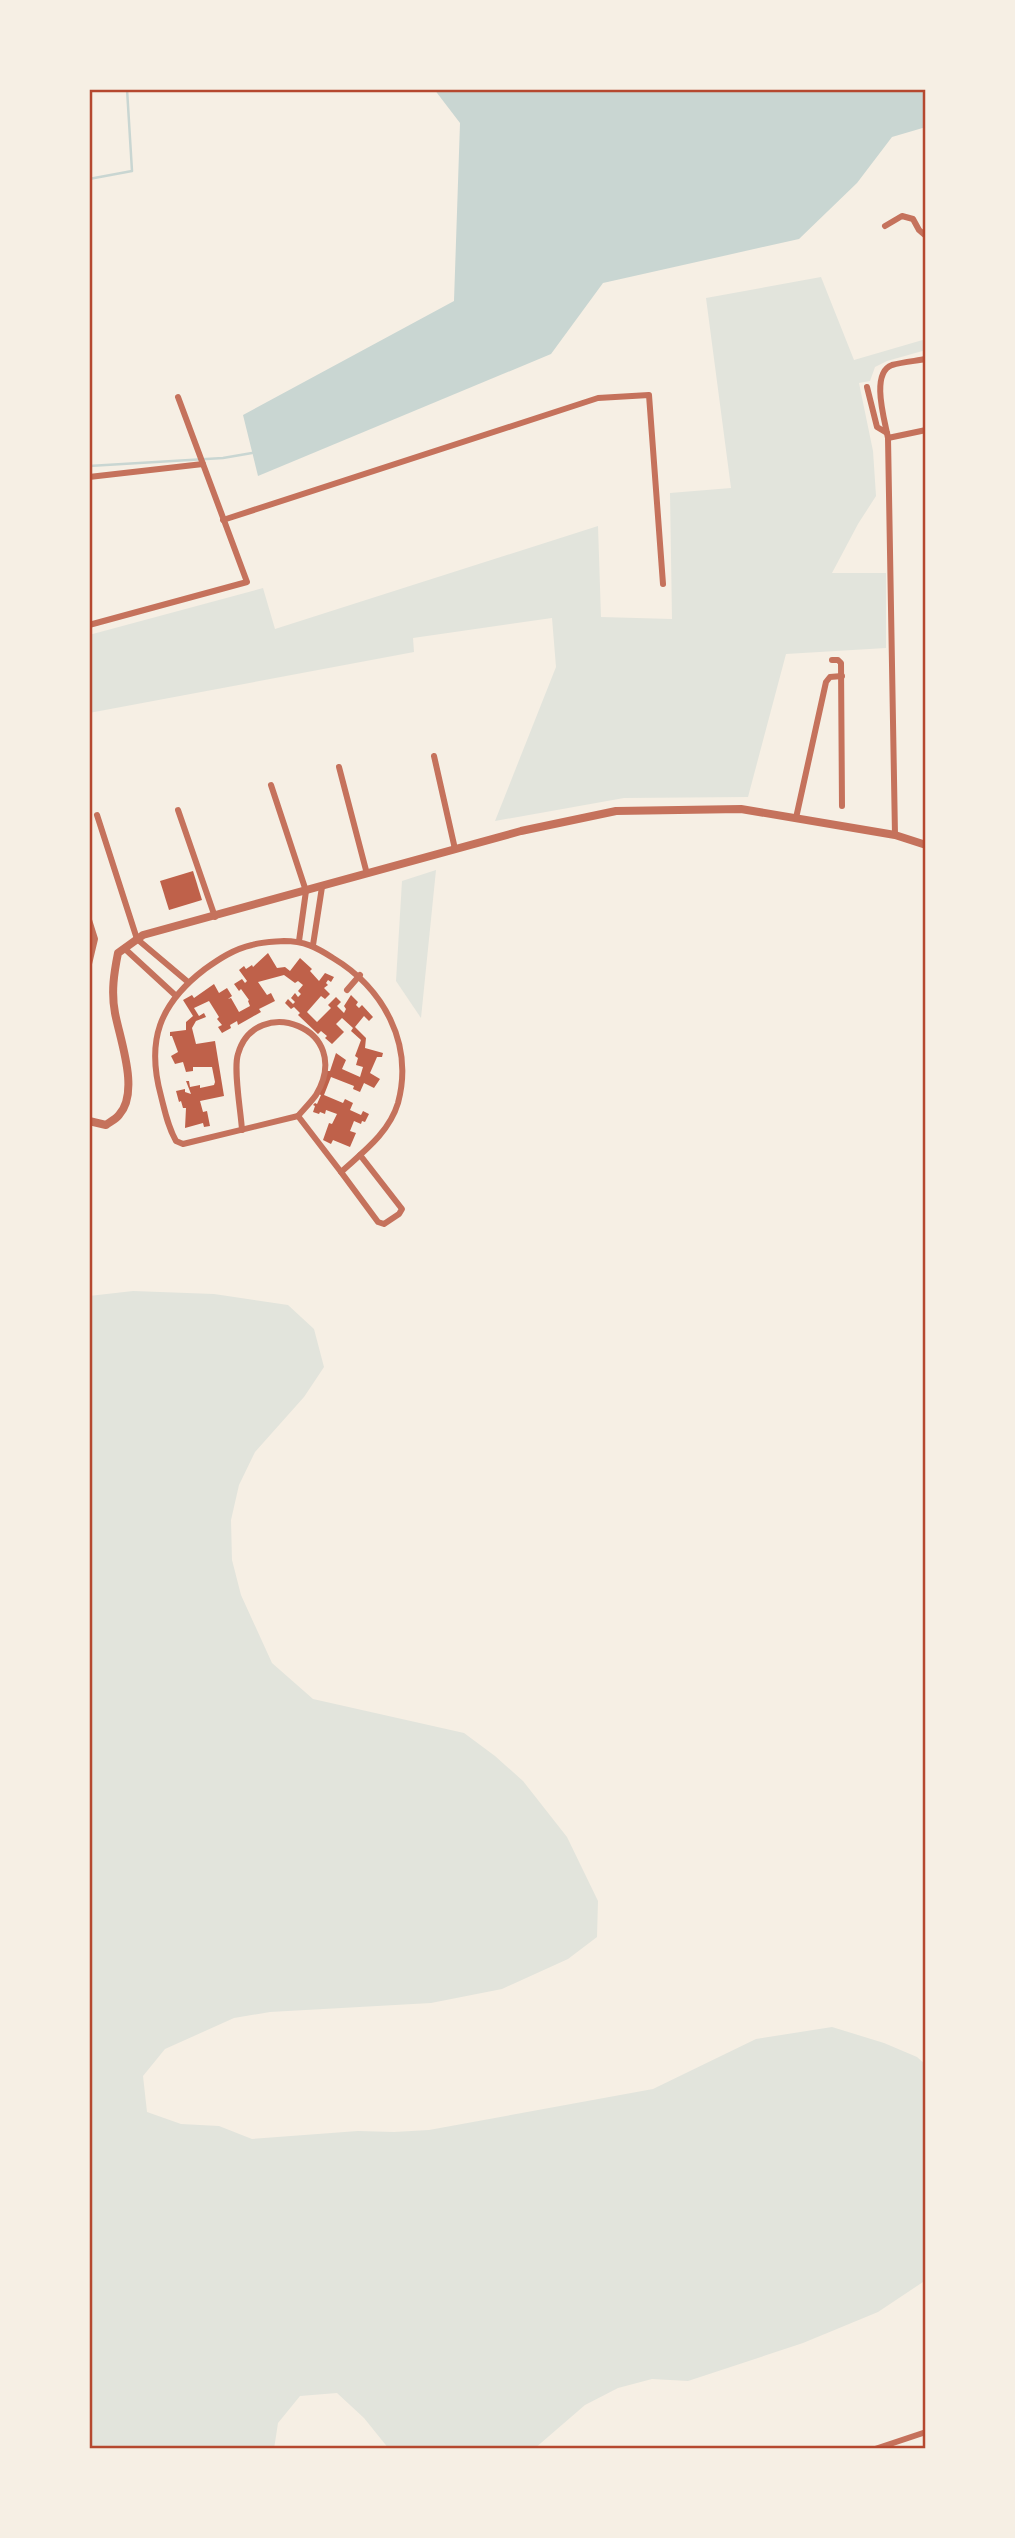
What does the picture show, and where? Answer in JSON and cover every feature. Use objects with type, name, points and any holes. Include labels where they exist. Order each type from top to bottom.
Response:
[{"type":"street","points":[[885,226],[902,216],[913,219],[926,236]]},
{"type":"street","points":[[895,835],[888,459],[879,386],[883,374],[890,366],[926,359]]},
{"type":"street","points":[[867,387],[877,427],[887,436]]},
{"type":"street","points":[[223,520],[598,398],[649,395],[663,584]]},
{"type":"street","points":[[89,625],[247,582],[178,397]]},
{"type":"street","points":[[887,436],[926,430]]},
{"type":"street","points":[[89,477],[203,463]]},
{"type":"street","points":[[832,660],[840,661],[842,676],[842,806]]},
{"type":"street","points":[[796,818],[826,681],[830,677],[842,676]]},
{"type":"street","points":[[434,756],[456,849]]},
{"type":"street","points":[[339,767],[367,874]]},
{"type":"street","points":[[271,785],[306,891],[299,941]]},
{"type":"street","points":[[89,1121],[106,1125],[121,1114],[129,1090],[112,980],[118,953],[143,935],[521,831],[616,811],[741,809],[895,835],[926,844]]},
{"type":"street","points":[[178,810],[215,917]]},
{"type":"street","points":[[97,815],[137,939],[188,982]]},
{"type":"street","points":[[313,945],[322,887]]},
{"type":"street","points":[[89,920],[95,939],[89,964]]},
{"type":"street","points":[[242,1130],[237,1056],[243,1042],[254,1031],[273,1022],[289,1022],[312,1032],[322,1045],[324,1062],[321,1082],[316,1095],[298,1116],[242,1130],[183,1144],[176,1142],[170,1131],[158,1086],[155,1060],[159,1023],[175,995],[221,957],[250,945],[299,941],[313,945],[360,975],[382,1002],[398,1036],[402,1071],[398,1103],[386,1127],[341,1172]]},
{"type":"street","points":[[124,948],[175,995]]},
{"type":"street","points":[[347,990],[360,975]]},
{"type":"street","points":[[298,1116],[379,1222],[384,1224],[400,1214],[402,1209],[360,1155]]},
{"type":"street","points":[[875,2449],[926,2432]]},
{"type":"shaded area","points":[[434,89],[926,89],[926,127],[892,137],[857,183],[799,239],[603,283],[551,354],[258,476],[243,415],[454,301],[460,123]]},
{"type":"shaded area","points":[[821,277],[854,360],[926,339],[926,350],[887,361],[875,367],[870,381],[859,383],[873,451],[876,496],[832,573],[886,573],[886,648],[786,654],[748,797],[624,798],[495,821],[556,667],[552,618],[413,638],[414,652],[89,713],[89,635],[263,588],[275,629],[598,526],[601,617],[672,619],[670,493],[731,488],[706,298]]},
{"type":"shaded area","points":[[436,870],[421,1018],[396,981],[402,881]]},
{"type":"shaded area","points":[[133,1291],[214,1294],[288,1305],[314,1329],[324,1367],[304,1397],[255,1452],[239,1485],[231,1520],[232,1560],[241,1595],[272,1663],[313,1699],[464,1733],[523,1781],[567,1837],[598,1901],[597,1937],[568,1959],[502,1989],[431,2003],[270,2012],[234,2018],[165,2049],[143,2076],[147,2112],[181,2124],[219,2126],[252,2139],[358,2131],[429,2130],[653,2089],[756,2039],[832,2027],[884,2043],[917,2057],[926,2065],[926,2280],[878,2312],[803,2343],[688,2381],[652,2379],[618,2388],[585,2405],[534,2449],[389,2449],[364,2418],[337,2393],[300,2396],[278,2423],[274,2449],[89,2449],[89,1296]]},
{"type":"building","points":[[193,871],[202,900],[169,910],[160,881]]},
{"type":"building","points":[[268,953],[277,968],[285,967],[290,971],[300,958],[312,969],[310,971],[319,981],[325,973],[334,977],[331,982],[328,980],[328,985],[324,988],[330,994],[325,999],[321,996],[307,1012],[317,1022],[331,1008],[328,1005],[336,997],[341,1002],[337,1006],[344,1013],[344,1006],[351,995],[358,1002],[356,1005],[359,1008],[362,1005],[373,1017],[369,1021],[364,1016],[355,1027],[366,1038],[365,1048],[383,1053],[382,1057],[377,1057],[370,1073],[380,1079],[374,1088],[364,1083],[360,1092],[353,1089],[354,1086],[331,1077],[324,1095],[343,1103],[345,1099],[353,1103],[350,1110],[361,1115],[363,1111],[369,1114],[361,1124],[354,1121],[350,1131],[356,1133],[350,1147],[333,1140],[331,1144],[323,1140],[329,1123],[332,1124],[337,1114],[326,1110],[325,1114],[313,1112],[313,1105],[317,1104],[321,1095],[318,1094],[326,1071],[330,1071],[336,1053],[346,1060],[342,1069],[360,1077],[363,1067],[356,1065],[358,1058],[355,1056],[361,1040],[342,1018],[336,1024],[344,1032],[332,1044],[321,1031],[318,1034],[298,1015],[300,1013],[294,1007],[291,1009],[285,1003],[288,999],[293,1004],[295,1002],[291,998],[295,993],[298,997],[301,994],[298,991],[303,985],[284,975],[258,982],[267,995],[271,993],[275,1001],[238,1025],[237,1021],[230,1025],[231,1028],[222,1033],[218,1027],[222,1025],[217,1019],[219,1017],[209,1001],[194,1008],[199,1016],[204,1013],[206,1017],[196,1021],[192,1028],[196,1044],[215,1041],[224,1096],[200,1101],[203,1112],[207,1111],[210,1126],[204,1127],[203,1123],[185,1128],[186,1108],[179,1102],[176,1091],[185,1089],[185,1092],[191,1094],[186,1081],[189,1081],[190,1087],[200,1085],[200,1088],[214,1085],[215,1082],[212,1067],[193,1067],[193,1071],[186,1072],[183,1062],[175,1064],[171,1056],[178,1052],[170,1032],[186,1030],[186,1022],[193,1016],[183,1000],[192,995],[194,998],[214,984],[219,993],[227,988],[232,996],[228,999],[231,998],[239,1012],[250,1006],[241,989],[239,991],[234,984],[242,979],[245,983],[247,981],[239,970],[244,966],[246,969],[252,965],[253,967]]},
{"type":"waterway","points":[[89,179],[132,171],[127,89]]},
{"type":"waterway","points":[[89,466],[223,458],[252,453]]}]
